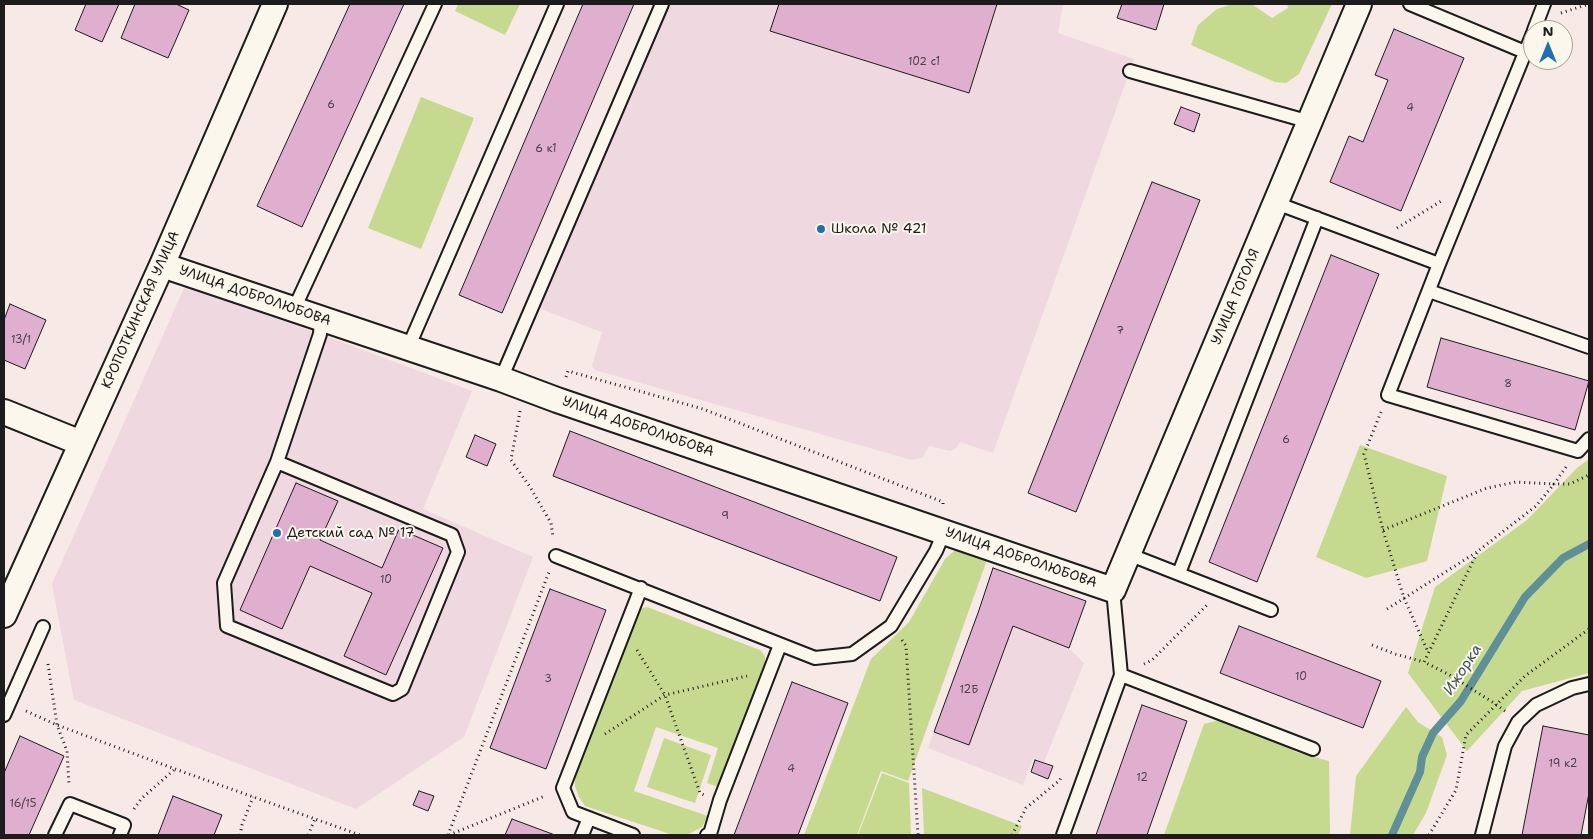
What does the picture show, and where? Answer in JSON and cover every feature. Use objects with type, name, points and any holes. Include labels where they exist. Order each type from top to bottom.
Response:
[{"type":"street","name":"КРОПОТКИНСКАЯ УЛИЦА","points":[[4,615],[162,265],[275,4]]},
{"type":"street","name":"УЛИЦА ГОГОЛЯ","points":[[1113,590],[1359,4]]},
{"type":"street","name":"УЛИЦА ДОБРОЛЮБОВА","points":[[162,265],[501,379],[557,400],[1113,590]]},
{"type":"street","points":[[4,412],[81,443]]},
{"type":"lane","points":[[294,309],[435,4]]},
{"type":"lane","points":[[408,348],[557,4]]},
{"type":"lane","points":[[501,379],[662,4]]},
{"type":"lane","points":[[1410,4],[1523,51]]},
{"type":"lane","points":[[1538,20],[1544,4]]},
{"type":"lane","points":[[1523,57],[1388,396],[1578,450],[1589,439]]},
{"type":"lane","points":[[1130,71],[1310,122]]},
{"type":"lane","points":[[1276,203],[1439,264]]},
{"type":"lane","points":[[1179,574],[1317,218]]},
{"type":"lane","points":[[1429,291],[1589,347]]},
{"type":"lane","points":[[278,462],[452,535],[458,552],[402,689],[393,694],[227,626],[224,583],[278,462],[320,334],[321,318]]},
{"type":"lane","points":[[556,556],[815,658],[852,654],[891,626],[936,552],[944,532]]},
{"type":"lane","points":[[1128,554],[1271,610]]},
{"type":"lane","points":[[633,835],[573,812],[563,788],[641,588]]},
{"type":"lane","points":[[1063,835],[1121,675],[1113,590]]},
{"type":"lane","points":[[6,709],[43,627]]},
{"type":"lane","points":[[706,835],[710,834],[720,800],[780,645]]},
{"type":"lane","points":[[1121,675],[1313,749]]},
{"type":"lane","points":[[1482,835],[1505,746],[1518,722],[1536,705],[1572,688],[1589,684]]},
{"type":"lane","points":[[55,835],[70,804],[122,830]]},
{"type":"lane","points":[[582,835],[589,818]]},
{"type":"path","points":[[1553,20],[1589,4]]},
{"type":"path","points":[[1376,240],[1472,183]]},
{"type":"path","points":[[557,400],[568,371],[703,409],[943,502],[944,532]]},
{"type":"path","points":[[449,835],[556,556],[551,523],[530,487],[511,460],[525,388]]},
{"type":"path","points":[[1388,396],[1364,454],[1383,530],[1404,598],[1429,653]]},
{"type":"path","points":[[1387,609],[1478,551],[1536,506],[1578,450]]},
{"type":"path","points":[[1383,530],[1487,488],[1516,482],[1570,484],[1589,475]]},
{"type":"path","points":[[1424,662],[1478,551]]},
{"type":"path","points":[[1121,675],[1152,660],[1222,591]]},
{"type":"path","points":[[891,626],[906,646],[918,835]]},
{"type":"path","points":[[43,627],[57,725],[67,751],[70,804]]},
{"type":"path","points":[[624,631],[665,695],[700,793],[720,800]]},
{"type":"path","points":[[1372,645],[1424,662],[1448,674],[1502,710]]},
{"type":"path","points":[[577,752],[665,695],[770,671]]},
{"type":"path","points":[[6,709],[57,725],[360,835]]},
{"type":"path","points":[[122,830],[140,799],[175,769]]},
{"type":"path","points":[[1012,835],[1026,808],[1060,780],[1064,773]]},
{"type":"path","points":[[449,835],[563,788]]},
{"type":"path","points":[[240,835],[253,797]]},
{"type":"path","points":[[308,835],[315,819]]},
{"type":"shaded area","name":"Школа № 421","points":[[666,4],[1063,4],[1058,33],[1134,59],[993,453],[960,442],[956,448],[950,451],[929,446],[923,457],[912,460],[595,370],[592,366],[602,332],[535,307]]},
{"type":"shaded area","name":"Детский сад № 17","points":[[185,286],[472,391],[423,509],[533,557],[464,737],[356,809],[74,700],[52,584]]},
{"type":"shaded area","points":[[993,568],[1086,601],[1069,648],[1084,663],[1044,762],[1033,758],[1023,785],[928,748]]},
{"type":"green space","points":[[458,4],[520,4],[505,35],[455,11]]},
{"type":"green space","points":[[1233,4],[1253,5],[1272,18],[1288,8],[1287,4],[1332,4],[1299,74],[1286,83],[1275,82],[1191,45],[1198,25],[1217,9]]},
{"type":"green space","points":[[421,97],[474,118],[421,249],[368,228]]},
{"type":"green space","points":[[1360,445],[1447,476],[1427,561],[1366,578],[1316,557]]},
{"type":"green space","points":[[1589,459],[1589,673],[1522,691],[1467,751],[1408,673],[1435,587],[1527,520],[1577,468]]},
{"type":"green space","points":[[960,546],[988,557],[908,781],[881,771],[857,835],[804,835],[871,659],[909,622],[945,559]]},
{"type":"green space","points":[[647,607],[760,650],[765,656],[762,679],[721,788],[707,783],[718,748],[656,727],[634,791],[708,816],[702,827],[687,835],[673,835],[585,806],[575,786],[575,774],[635,615],[639,609]]},
{"type":"green space","points":[[1406,707],[1418,722],[1442,737],[1447,755],[1426,813],[1413,835],[1350,835],[1356,776]]},
{"type":"green space","points":[[1228,718],[1260,732],[1296,752],[1329,761],[1330,835],[1164,835],[1204,724]]},
{"type":"green space","points":[[664,738],[711,755],[695,803],[647,787]]},
{"type":"green space","points":[[882,773],[909,783],[911,835],[858,835]]},
{"type":"green space","points":[[922,788],[1022,826],[1018,835],[924,835]]},
{"type":"building","points":[[86,4],[119,4],[102,42],[75,30]]},
{"type":"building","points":[[135,4],[176,4],[189,10],[168,58],[121,38]]},
{"type":"building","points":[[350,4],[404,4],[302,227],[257,206]]},
{"type":"building","points":[[583,4],[634,4],[502,313],[459,295]]},
{"type":"building","points":[[779,4],[997,4],[969,93],[770,31]]},
{"type":"building","points":[[1122,4],[1164,4],[1156,30],[1117,18]]},
{"type":"building","points":[[1394,29],[1464,58],[1401,211],[1330,182],[1349,136],[1363,142],[1388,80],[1375,75]]},
{"type":"building","points":[[1181,107],[1200,114],[1194,132],[1174,124]]},
{"type":"building","points":[[1152,182],[1200,200],[1076,512],[1028,493]]},
{"type":"building","points":[[1331,255],[1379,274],[1257,582],[1209,562]]},
{"type":"building","points":[[10,304],[46,320],[25,369],[4,360],[4,320]]},
{"type":"building","points":[[1441,338],[1589,381],[1575,430],[1427,387]]},
{"type":"building","points":[[570,431],[897,557],[880,601],[553,476]]},
{"type":"building","points":[[475,435],[496,444],[487,466],[466,457]]},
{"type":"building","points":[[296,483],[338,501],[320,540],[382,568],[399,529],[443,548],[386,675],[344,656],[372,593],[310,566],[282,629],[240,610]]},
{"type":"building","points":[[993,568],[1086,601],[1069,648],[1013,626],[969,745],[934,732]]},
{"type":"building","points":[[550,589],[606,610],[546,769],[490,748]]},
{"type":"building","points":[[1239,626],[1381,681],[1363,728],[1220,673]]},
{"type":"building","points":[[792,682],[848,703],[798,835],[734,835]]},
{"type":"building","points":[[1142,705],[1187,721],[1147,835],[1096,835]]},
{"type":"building","points":[[1543,726],[1589,735],[1589,793],[1581,835],[1522,835]]},
{"type":"building","points":[[20,736],[64,756],[29,835],[4,835],[4,773]]},
{"type":"building","points":[[1035,760],[1053,766],[1048,779],[1031,772]]},
{"type":"building","points":[[419,791],[434,796],[428,811],[413,805]]},
{"type":"building","points":[[173,796],[222,815],[214,835],[158,835]]},
{"type":"building","points":[[512,819],[555,835],[505,835]]},
{"type":"waterway","name":"Ижорка","points":[[1392,835],[1420,772],[1422,757],[1433,733],[1461,701],[1525,597],[1563,558],[1589,544]]},
{"type":"place","name":"Школа № 421","points":[[821,229]]},
{"type":"place","name":"Детский сад № 17","points":[[277,533]]}]
